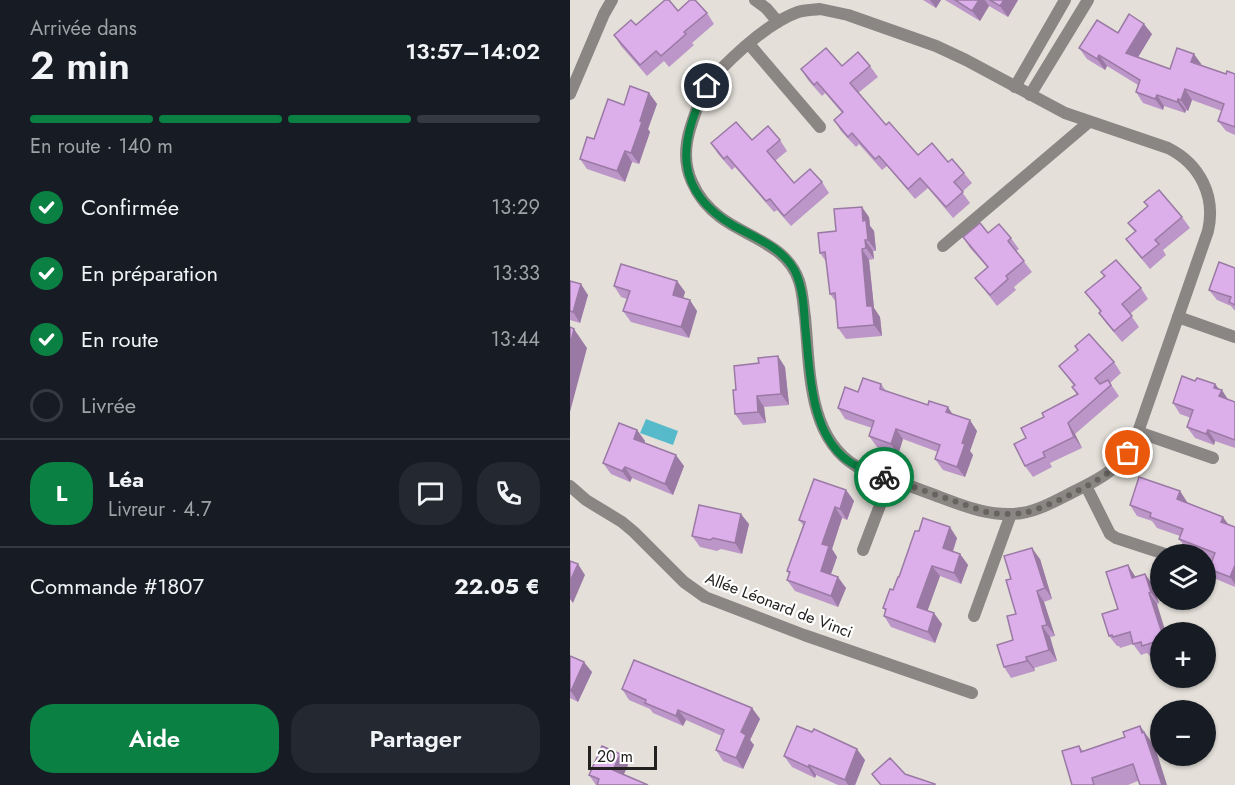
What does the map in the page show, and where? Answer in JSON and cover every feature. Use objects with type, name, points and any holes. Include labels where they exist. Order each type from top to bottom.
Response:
[{"type":"street","points":[[570,94],[612,0]]},
{"type":"street","points":[[755,0],[766,8],[778,22]]},
{"type":"street","points":[[1016,87],[1065,0]]},
{"type":"street","points":[[1030,95],[1088,0]]},
{"type":"street","points":[[820,9],[848,15],[936,46],[1065,113],[1179,153],[1198,173],[1211,207],[1208,231],[1138,432],[1128,453],[1107,474],[1035,510],[998,514],[974,509],[856,466],[847,461],[830,442],[819,418],[812,392],[802,293],[794,270],[778,251],[719,216],[702,200],[688,175],[687,140],[707,86],[715,75],[749,44],[778,22],[798,12],[820,9]]},
{"type":"street","points":[[749,44],[820,127]]},
{"type":"street","points":[[943,246],[1089,122]]},
{"type":"street","points":[[1178,317],[1235,337]]},
{"type":"street","points":[[1138,432],[1213,458]]},
{"type":"street","points":[[863,550],[890,479]]},
{"type":"street","name":"Allée Léonard de Vinci","points":[[570,486],[586,500],[622,522],[684,582],[705,597],[804,635],[972,693]]},
{"type":"street","points":[[1086,486],[1110,534],[1150,549]]},
{"type":"street","points":[[974,616],[1011,514]]},
{"type":"water","points":[[646,419],[678,431],[673,445],[640,433]]},
{"type":"building","points":[[665,0],[669,0],[678,11],[690,0],[695,0],[707,13],[684,32],[686,34],[661,56],[656,51],[640,65],[614,35],[631,20],[636,25]]},
{"type":"building","points":[[955,0],[979,0],[972,11]]},
{"type":"building","points":[[990,0],[1004,0],[1000,6]]},
{"type":"building","points":[[1129,14],[1144,24],[1126,53],[1170,69],[1177,48],[1194,54],[1191,62],[1226,74],[1227,71],[1235,74],[1235,127],[1218,121],[1224,104],[1185,89],[1181,100],[1178,99],[1177,102],[1157,95],[1155,99],[1136,92],[1140,80],[1099,55],[1097,59],[1079,48],[1097,20],[1118,33]]},
{"type":"building","points":[[826,48],[842,66],[858,52],[870,66],[850,83],[886,125],[889,122],[918,155],[932,143],[948,162],[952,159],[964,173],[954,182],[963,192],[946,207],[920,178],[908,189],[879,156],[875,159],[852,133],[848,137],[834,120],[843,112],[817,82],[814,85],[801,69]]},
{"type":"building","points":[[630,86],[649,93],[631,153],[625,151],[617,171],[580,159],[587,137],[594,139],[608,99],[624,105]]},
{"type":"building","points":[[736,122],[752,140],[768,126],[780,140],[767,151],[794,183],[810,169],[822,182],[784,216],[770,199],[766,201],[727,156],[724,159],[711,143]]},
{"type":"building","points":[[1159,190],[1182,217],[1155,240],[1159,244],[1142,258],[1126,239],[1136,231],[1128,223],[1148,206],[1144,202]]},
{"type":"building","points":[[862,207],[868,240],[865,240],[866,248],[862,249],[867,306],[872,306],[874,325],[838,328],[835,293],[830,294],[825,252],[820,253],[818,233],[836,231],[834,209]]},
{"type":"building","points":[[980,223],[988,233],[999,224],[1011,238],[1008,241],[1024,261],[1006,276],[1008,279],[990,295],[975,278],[988,267],[963,237]]},
{"type":"building","points":[[1116,260],[1141,288],[1122,304],[1132,316],[1114,331],[1085,292],[1105,276],[1101,272]]},
{"type":"building","points":[[1219,262],[1235,268],[1235,305],[1229,302],[1231,297],[1209,290]]},
{"type":"building","points":[[621,264],[677,281],[673,295],[690,300],[681,327],[623,311],[630,291],[614,286]]},
{"type":"building","points":[[570,281],[581,284],[573,312],[570,311]]},
{"type":"building","points":[[570,327],[574,329],[570,345]]},
{"type":"building","points":[[1089,334],[1114,362],[1095,378],[1100,384],[1108,380],[1111,385],[1068,423],[1074,437],[1043,452],[1045,457],[1025,466],[1014,444],[1026,438],[1021,428],[1044,417],[1042,413],[1078,394],[1072,387],[1075,385],[1059,366],[1078,350],[1075,346]]},
{"type":"building","points":[[778,356],[781,394],[757,396],[758,412],[735,414],[734,366],[759,363],[758,358]]},
{"type":"building","points":[[1182,376],[1215,384],[1214,388],[1222,390],[1219,396],[1235,402],[1235,440],[1208,430],[1206,434],[1187,427],[1193,410],[1173,403]]},
{"type":"building","points":[[863,378],[881,384],[880,389],[928,405],[929,401],[948,407],[946,412],[970,420],[957,467],[935,459],[940,445],[896,429],[891,444],[869,436],[874,421],[838,408],[845,387],[858,392]]},
{"type":"building","points":[[619,423],[637,430],[634,439],[676,455],[665,484],[625,467],[622,471],[603,463]]},
{"type":"building","points":[[1139,477],[1180,491],[1177,499],[1223,517],[1221,522],[1235,527],[1235,565],[1230,577],[1216,572],[1216,544],[1192,544],[1179,539],[1183,529],[1150,517],[1151,513],[1130,505]]},
{"type":"building","points":[[814,479],[846,490],[840,509],[835,507],[822,544],[829,546],[821,571],[838,577],[831,596],[787,580],[790,572],[787,571],[805,522],[799,520]]},
{"type":"building","points":[[699,505],[741,514],[735,543],[692,536]]},
{"type":"building","points":[[923,518],[950,527],[943,548],[960,554],[954,573],[932,566],[917,607],[934,613],[928,632],[884,616],[886,609],[883,608],[890,589],[893,590],[899,577],[915,531],[919,531]]},
{"type":"building","points":[[1032,548],[1045,588],[1037,591],[1047,625],[1042,626],[1049,650],[1026,657],[1027,661],[1004,667],[997,645],[1013,640],[1007,616],[1016,614],[1006,580],[1011,579],[1004,556]]},
{"type":"building","points":[[570,561],[578,564],[570,581]]},
{"type":"building","points":[[1128,565],[1132,578],[1145,574],[1150,589],[1150,610],[1155,610],[1158,622],[1150,622],[1150,643],[1142,646],[1141,642],[1133,644],[1130,632],[1109,636],[1102,614],[1118,609],[1106,572]]},
{"type":"building","points":[[570,656],[584,662],[571,691],[570,691]]},
{"type":"building","points":[[634,660],[752,708],[741,732],[746,735],[736,758],[716,750],[724,730],[678,710],[676,716],[645,703],[646,700],[622,689]]},
{"type":"building","points":[[797,726],[812,732],[814,729],[857,749],[845,780],[784,756]]},
{"type":"building","points":[[1140,726],[1150,750],[1150,766],[1156,766],[1162,785],[1140,785],[1133,764],[1092,778],[1094,785],[1072,785],[1062,751],[1079,746],[1081,752],[1125,737],[1123,732]]},
{"type":"building","points":[[602,746],[620,754],[613,770],[648,785],[597,785],[599,779],[589,775]]},
{"type":"building","points":[[890,758],[905,774],[935,785],[881,785],[872,774]]},
{"type":"way so far","points":[[884,477],[986,512],[1023,513],[1047,505],[1101,478],[1128,453]]},
{"type":"route","points":[[707,86],[695,112],[687,140],[688,175],[702,200],[719,216],[767,243],[787,260],[794,270],[802,293],[812,392],[824,431],[830,442],[847,461],[884,477]]}]
